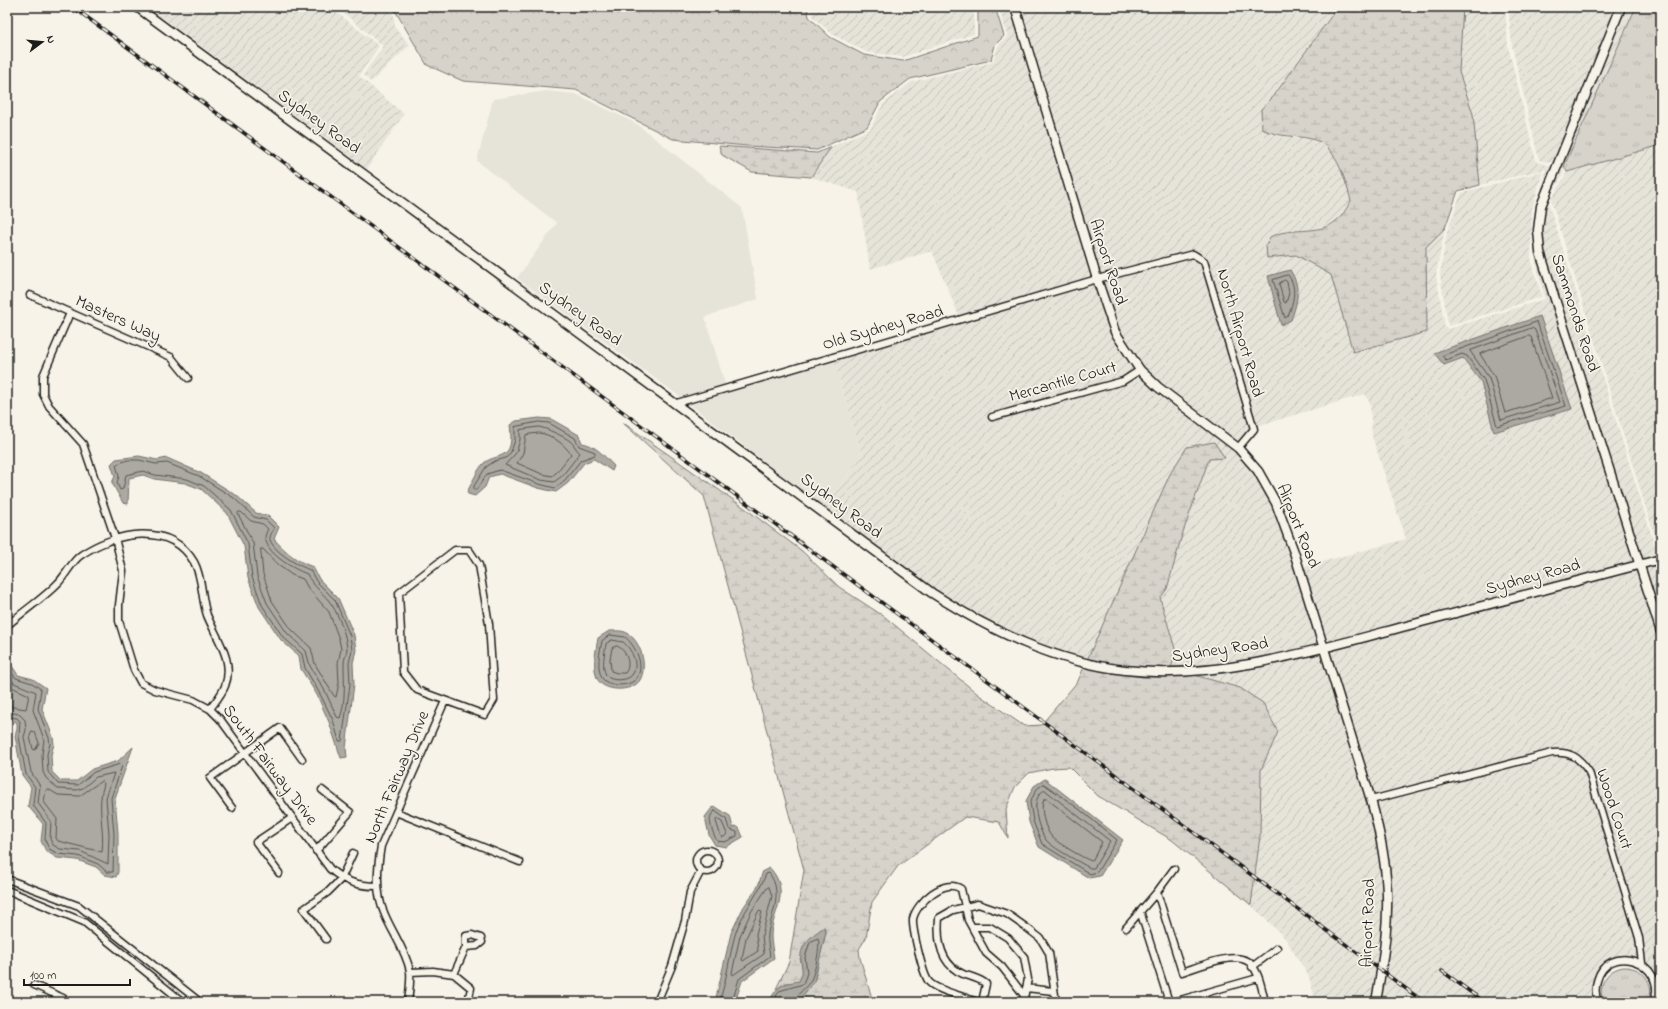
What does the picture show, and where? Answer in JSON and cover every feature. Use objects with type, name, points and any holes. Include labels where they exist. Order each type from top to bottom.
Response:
[{"type":"street","name":"Sydney Road","points":[[137,7],[677,403],[932,593],[968,615],[995,629],[1047,652],[1086,664],[1126,670],[1169,673],[1209,670],[1324,648],[1661,559]]},
{"type":"street","name":"Airport Road","points":[[1015,7],[1097,280],[1115,332],[1140,370],[1158,387],[1238,448],[1258,471],[1276,503],[1294,552],[1371,800],[1381,838],[1387,885],[1387,913],[1382,971],[1376,1002]]},
{"type":"street","name":"Sammonds Road","points":[[1621,7],[1541,206],[1538,230],[1540,252],[1661,632]]},
{"type":"street","name":"North Airport Road","points":[[1097,280],[1194,254],[1204,261],[1254,429],[1238,448]]},
{"type":"street","name":"Old Sydney Road","points":[[677,403],[1097,280]]},
{"type":"street","name":"Masters Way","points":[[30,295],[171,357],[188,378]]},
{"type":"street","name":"South Fairway Drive","points":[[70,313],[43,376],[43,394],[49,406],[84,444],[115,538],[123,571],[119,605],[119,621],[134,670],[141,683],[151,688],[193,700],[210,709],[220,719],[330,869],[341,879],[360,886],[378,886]]},
{"type":"street","name":"Mercantile Court","points":[[992,417],[1123,381],[1140,370]]},
{"type":"street","points":[[7,626],[58,583],[80,555],[115,538],[141,533],[159,535],[179,545],[194,562],[200,576],[207,614],[225,652],[228,664],[225,686],[210,709]]},
{"type":"street","points":[[455,550],[469,550],[478,565],[489,624],[494,700],[485,716],[445,701],[417,690],[403,672],[398,593],[455,550]]},
{"type":"street","name":"North Fairway Drive","points":[[408,1002],[410,972],[401,946],[384,914],[378,886],[377,867],[381,846],[445,701]]},
{"type":"street","points":[[232,808],[210,778],[280,728],[302,759]]},
{"type":"street","name":"Wood Court","points":[[1371,800],[1552,753],[1563,752],[1573,754],[1582,761],[1589,772],[1639,938],[1642,963]]},
{"type":"street","points":[[316,851],[350,812],[322,790]]},
{"type":"street","points":[[396,812],[520,862]]},
{"type":"street","points":[[279,873],[256,842],[292,818]]},
{"type":"street","points":[[326,939],[304,909],[328,892],[341,879],[353,853]]},
{"type":"street","points":[[1126,928],[1157,892],[1174,869]]},
{"type":"street","points":[[657,1002],[676,951],[685,921],[690,892],[701,871]]},
{"type":"street","points":[[7,879],[79,906],[200,1002]]},
{"type":"street","points":[[977,1002],[941,989],[929,982],[921,964],[913,919],[920,906],[936,890],[950,886],[957,886],[961,889],[964,906],[972,927],[986,953],[1002,967],[1025,1000]]},
{"type":"street","points":[[7,890],[84,922],[183,1002]]},
{"type":"street","points":[[1157,892],[1182,972],[1226,959],[1243,960],[1252,966],[1258,978],[1265,1002]]},
{"type":"street","points":[[982,1002],[986,984],[962,973],[947,963],[937,935],[939,918],[964,906],[978,904],[1007,914],[1040,938],[1049,953],[1056,1002]]},
{"type":"street","points":[[1140,911],[1169,1002]]},
{"type":"street","points":[[972,927],[990,927],[1008,938],[1024,957],[1028,979],[1025,1000]]},
{"type":"street","points":[[454,974],[466,947]]},
{"type":"street","points":[[1252,966],[1277,948]]},
{"type":"street","points":[[1598,1002],[1596,987],[1598,977],[1604,968],[1612,962],[1622,959],[1632,959],[1642,963],[1650,969],[1655,978],[1657,987],[1654,1002]]},
{"type":"street","points":[[410,972],[433,971],[454,974],[471,988],[468,1002]]},
{"type":"street","points":[[1173,1002],[1258,978]]},
{"type":"street","points":[[34,985],[63,998],[67,1002]]},
{"type":"street","points":[[1026,988],[1054,991]]},
{"type":"shaded area","points":[[148,7],[330,7],[379,46],[359,76],[404,114],[367,169]]},
{"type":"shaded area","points":[[336,7],[389,7],[394,16],[395,27],[410,45],[371,82],[363,75],[382,48],[382,45]]},
{"type":"shaded area","points":[[811,7],[974,7],[974,34],[903,57],[866,52],[832,34],[812,16]]},
{"type":"shaded area","points":[[998,7],[1011,7],[1092,277],[956,317],[959,316],[932,251],[870,269],[858,192],[811,177],[831,147],[870,129],[883,104],[911,82],[993,62],[998,46],[1008,36]]},
{"type":"shaded area","points":[[1019,7],[1334,7],[1332,14],[1273,97],[1261,109],[1272,135],[1319,141],[1332,152],[1347,183],[1351,201],[1336,221],[1317,229],[1277,233],[1270,237],[1267,258],[1296,255],[1331,275],[1353,352],[1427,332],[1426,247],[1445,228],[1436,275],[1445,326],[1448,329],[1545,299],[1535,258],[1535,246],[1536,254],[1635,562],[1326,643],[1303,567],[1406,539],[1372,436],[1370,404],[1365,394],[1257,426],[1207,258],[1193,250],[1100,275]],"holes":[[[1463,358],[1572,409],[1494,432],[1481,382]]]},
{"type":"shaded area","points":[[1463,7],[1505,7],[1508,46],[1536,161],[1552,167],[1537,204],[1546,172],[1545,169],[1480,185],[1473,114],[1459,72]]},
{"type":"shaded area","points":[[1508,7],[1636,7],[1564,166],[1539,160],[1512,46]]},
{"type":"shaded area","points":[[546,91],[576,94],[637,124],[742,208],[758,299],[705,317],[725,384],[736,382],[682,398],[517,278],[557,223],[477,161],[493,99]]},
{"type":"shaded area","points":[[1661,145],[1660,554],[1551,200],[1567,172]]},
{"type":"shaded area","points":[[1560,169],[1564,172],[1548,201],[1658,556],[1643,560],[1544,251],[1542,230],[1545,207]]},
{"type":"shaded area","points":[[1543,171],[1532,209],[1531,258],[1542,297],[1448,326],[1440,274],[1447,232],[1461,193]]},
{"type":"shaded area","points":[[1193,258],[1201,263],[1250,428],[1237,442],[1161,384],[1143,367],[1119,330],[1102,282]]},
{"type":"shaded area","points":[[1094,284],[1111,333],[1135,369],[1121,377],[987,415],[989,422],[1124,384],[1139,374],[1235,450],[1255,473],[1280,524],[1318,645],[1209,667],[1171,668],[1176,652],[1160,598],[1167,589],[1182,535],[1214,442],[1110,609],[1087,660],[1049,649],[1010,633],[970,612],[935,590],[824,507],[862,455],[834,361]]},
{"type":"shaded area","points":[[834,361],[862,455],[824,507],[689,404]]},
{"type":"shaded area","points":[[1661,563],[1661,618],[1645,567]]},
{"type":"shaded area","points":[[1637,569],[1661,646],[1661,985],[1658,976],[1646,961],[1643,936],[1623,869],[1593,771],[1584,758],[1574,751],[1564,748],[1552,750],[1374,795],[1329,650]]},
{"type":"shaded area","points":[[1321,652],[1367,801],[1377,839],[1382,878],[1383,913],[1378,971],[1372,1002],[1316,1002],[1309,977],[1285,938],[1251,905],[1260,836],[1261,770],[1278,732],[1263,703],[1240,688],[1194,675],[1253,667]]},
{"type":"shaded area","points":[[1562,756],[1571,758],[1579,764],[1585,774],[1635,939],[1637,957],[1621,956],[1610,959],[1601,966],[1594,977],[1591,988],[1594,1002],[1380,1002],[1386,971],[1391,913],[1390,877],[1385,837],[1376,802]]},
{"type":"green space","points":[[393,7],[807,7],[809,17],[830,37],[864,55],[903,61],[978,36],[978,7],[995,7],[1004,36],[995,45],[991,60],[910,79],[880,102],[867,127],[817,150],[747,146],[673,139],[576,90],[463,81],[427,65]]},
{"type":"green space","points":[[1334,7],[1463,7],[1459,72],[1473,114],[1480,185],[1458,191],[1445,228],[1426,247],[1427,332],[1353,352],[1331,275],[1296,255],[1267,258],[1266,246],[1270,237],[1278,234],[1312,230],[1329,226],[1340,217],[1351,201],[1340,167],[1330,151],[1324,145],[1311,139],[1276,134],[1262,129],[1261,109],[1273,97],[1332,15]]},
{"type":"green space","points":[[1636,7],[1661,7],[1661,145],[1567,172],[1564,166]]},
{"type":"green space","points":[[719,146],[817,153],[831,147],[811,177],[752,172],[722,155]]},
{"type":"green space","points":[[622,422],[742,506],[802,551],[839,587],[885,617],[979,695],[1024,726],[1041,725],[1078,681],[1084,667],[1125,674],[1168,676],[1194,675],[1240,688],[1263,703],[1278,732],[1261,770],[1260,836],[1251,905],[1172,840],[1098,796],[1069,767],[1053,768],[1029,773],[1015,787],[1006,809],[1008,838],[999,822],[965,817],[898,866],[872,902],[866,938],[859,949],[860,958],[873,1002],[797,1002],[814,982],[826,932],[800,958],[803,972],[799,982],[786,983],[776,989],[789,962],[804,870],[704,496]]},
{"type":"green space","points":[[1214,442],[1225,458],[1209,459],[1182,535],[1167,589],[1160,598],[1176,652],[1171,668],[1173,669],[1126,667],[1087,660],[1170,474],[1187,447]]},
{"type":"green space","points":[[1624,967],[1637,970],[1646,978],[1650,989],[1649,1002],[1603,1002],[1601,990],[1608,974],[1618,968]]},
{"type":"water","points":[[1290,270],[1296,282],[1297,300],[1291,320],[1281,325],[1268,276]]},
{"type":"water","points":[[1540,316],[1572,409],[1494,432],[1481,382],[1463,358],[1444,365],[1434,353]]},
{"type":"water","points":[[539,418],[551,419],[579,435],[582,443],[592,446],[614,466],[612,471],[594,459],[584,463],[568,483],[556,492],[538,488],[500,474],[489,477],[485,487],[475,496],[468,494],[467,492],[482,465],[489,460],[504,454],[509,449],[511,441],[510,425],[516,421]]},
{"type":"water","points":[[139,456],[157,460],[167,458],[201,473],[236,495],[256,513],[268,516],[279,527],[274,539],[292,556],[313,567],[319,579],[338,598],[354,635],[356,650],[353,663],[354,684],[346,748],[347,757],[341,758],[329,722],[317,695],[301,669],[299,656],[281,640],[259,607],[248,578],[244,546],[227,513],[201,489],[185,483],[154,479],[143,475],[129,478],[128,504],[123,503],[112,483],[115,476],[111,464],[116,459]]},
{"type":"water","points":[[609,631],[621,631],[627,633],[636,642],[642,654],[643,668],[640,680],[631,687],[624,689],[611,688],[600,683],[597,678],[595,653],[598,638]]},
{"type":"water","points":[[8,664],[12,666],[18,675],[33,679],[46,688],[42,709],[53,737],[54,744],[51,755],[52,772],[61,781],[77,781],[92,769],[118,761],[133,747],[115,798],[118,833],[118,872],[116,877],[105,875],[96,867],[77,860],[57,858],[46,851],[41,841],[43,824],[28,806],[31,787],[22,775],[15,736],[17,722],[7,720]]},
{"type":"water","points":[[1045,779],[1123,840],[1100,876],[1089,878],[1039,847],[1029,822],[1026,801],[1034,786]]},
{"type":"water","points":[[716,807],[730,816],[733,828],[736,826],[739,828],[743,837],[726,847],[715,845],[709,835],[705,817],[712,808]]},
{"type":"water","points":[[770,868],[780,886],[779,902],[771,936],[774,958],[742,981],[735,1002],[715,1002],[731,933],[743,908],[758,886],[763,871]]},
{"type":"water","points":[[824,927],[826,932],[814,982],[797,1002],[769,1002],[781,986],[799,981],[802,973],[802,949],[815,933]]},
{"type":"railway","points":[[73,7],[1424,1002]]},
{"type":"railway","points":[[1442,971],[1484,1002]]}]
